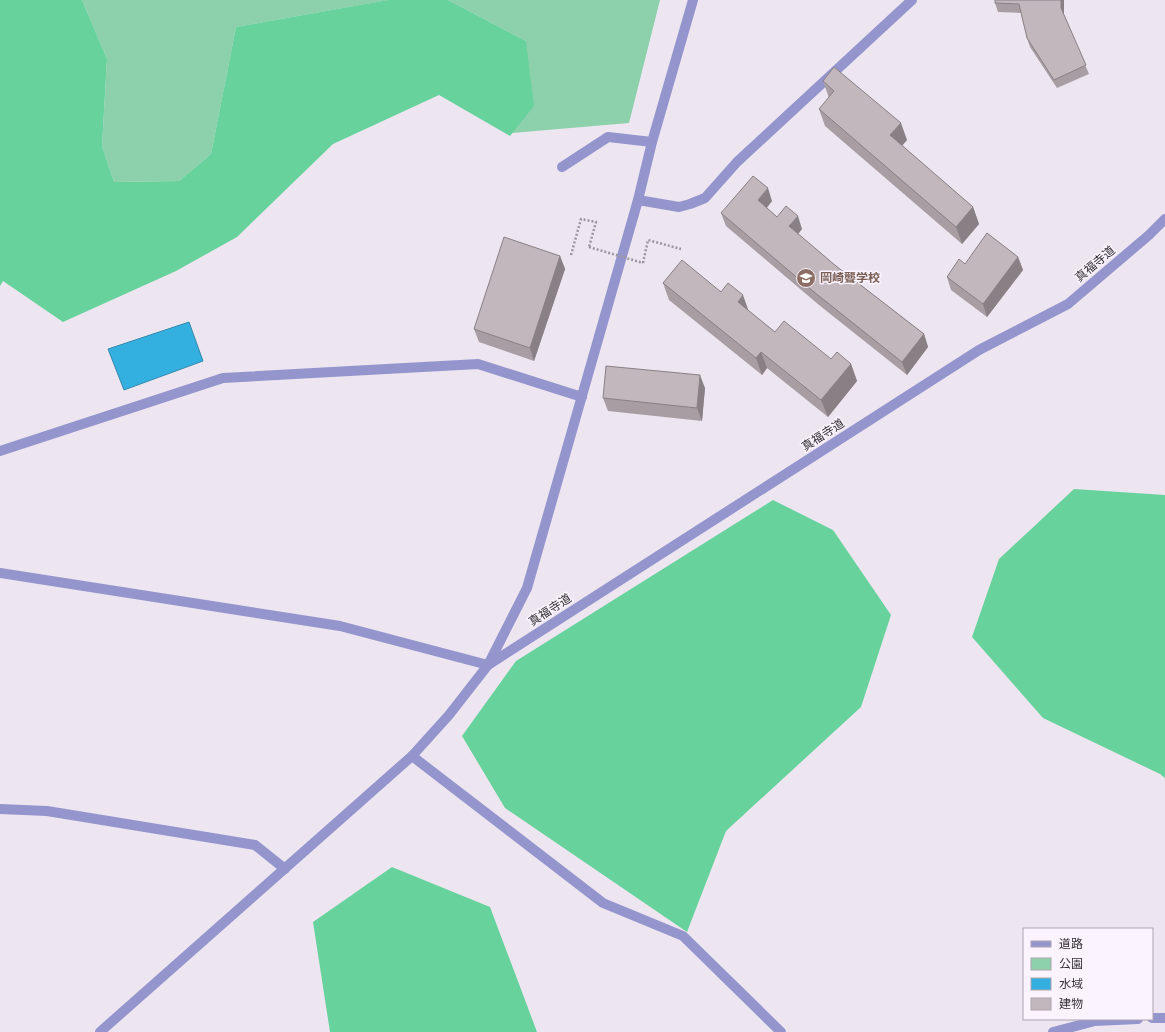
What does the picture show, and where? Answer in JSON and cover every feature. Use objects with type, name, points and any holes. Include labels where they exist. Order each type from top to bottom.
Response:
[{"type":"street","points":[[100,1032],[412,756],[449,715],[488,665],[527,588],[638,200],[652,142],[693,0]]},
{"type":"street","points":[[638,200],[679,206],[690,204],[705,198],[737,162],[912,0]]},
{"type":"street","points":[[562,167],[608,137],[652,142]]},
{"type":"street","name":"真福寺道","points":[[488,665],[979,350],[1068,304],[1149,235],[1165,219]]},
{"type":"street","points":[[0,451],[223,378],[478,364],[582,397]]},
{"type":"street","points":[[0,573],[340,626],[488,665]]},
{"type":"street","points":[[412,756],[603,903],[683,936],[781,1032]]},
{"type":"street","points":[[0,809],[47,811],[255,845],[285,869]]},
{"type":"street","points":[[1153,1018],[1165,1018]]},
{"type":"street","points":[[1053,1032],[1095,1021],[1116,1020]]},
{"type":"path","points":[[571,255],[581,219],[596,222],[590,247],[643,263],[648,240],[681,249]]},
{"type":"green space","points":[[0,0],[82,0],[107,59],[102,146],[114,182],[179,181],[211,154],[236,27],[388,0],[448,0],[526,41],[534,106],[510,136],[439,95],[333,144],[237,237],[176,271],[63,322],[3,281],[0,286]]},
{"type":"green space","points":[[82,0],[389,0],[236,27],[211,154],[179,181],[114,182],[102,146],[107,59]]},
{"type":"green space","points":[[448,0],[660,0],[629,123],[512,133],[526,41]]},
{"type":"green space","points":[[1074,489],[1165,495],[1165,778],[1160,774],[1043,718],[972,637],[999,559]]},
{"type":"green space","points":[[773,500],[833,530],[891,615],[861,707],[726,831],[687,932],[505,808],[462,736],[516,661]]},
{"type":"green space","points":[[392,867],[490,907],[537,1032],[330,1032],[313,922]]},
{"type":"water","points":[[189,322],[203,361],[124,390],[108,349]]},
{"type":"building","points":[[995,0],[1061,0],[1061,8],[1086,65],[1054,80],[1027,38],[1019,4],[995,3]]},
{"type":"building","points":[[834,67],[901,123],[890,135],[973,207],[956,227],[819,109],[834,91],[823,81]]},
{"type":"building","points":[[753,176],[768,188],[758,200],[777,217],[786,206],[798,216],[789,226],[836,266],[924,334],[902,362],[814,292],[721,213]]},
{"type":"building","points":[[987,233],[1018,257],[983,304],[947,277],[959,259],[965,264]]},
{"type":"building","points":[[504,237],[560,256],[530,348],[474,329]]},
{"type":"building","points":[[682,260],[721,292],[728,283],[743,295],[738,302],[775,332],[784,321],[831,359],[837,352],[851,364],[821,400],[761,352],[756,358],[663,283]]},
{"type":"building","points":[[606,366],[700,375],[697,408],[603,398]]},
{"type":"place","name":"岡崎聾学校","points":[[806,278]]}]
